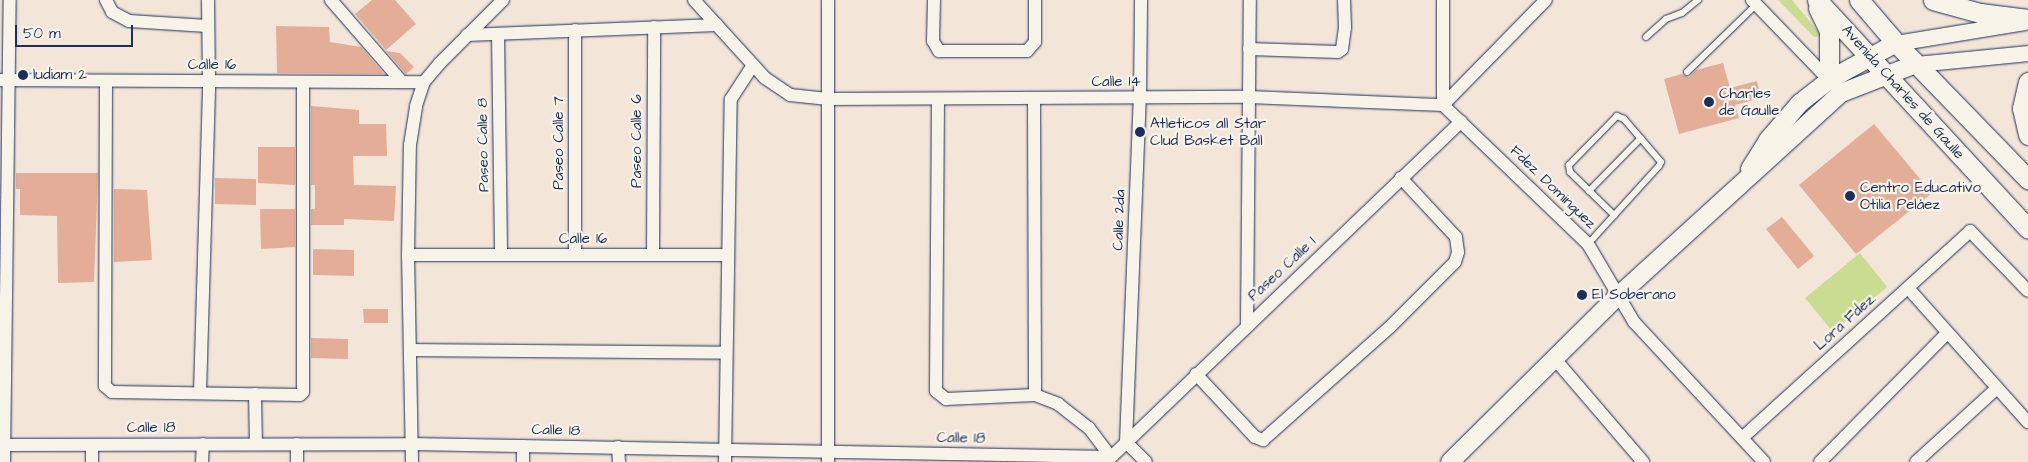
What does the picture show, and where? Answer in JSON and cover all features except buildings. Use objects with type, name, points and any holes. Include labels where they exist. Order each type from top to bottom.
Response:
[{"type":"main road","name":"Avenida Charles de Gaulle","points":[[1816,0],[1870,54],[2028,230]]},
{"type":"main road","points":[[1816,0],[1829,32],[1835,86]]},
{"type":"main road","name":"Avenida Charles de Gaulle","points":[[1859,0],[1896,43],[2028,180]]},
{"type":"main road","points":[[1933,0],[1980,13],[2028,20]]},
{"type":"main road","points":[[1835,86],[1870,54],[1896,43]]},
{"type":"main road","points":[[1450,462],[1618,296],[1736,190],[1768,140],[1800,103],[1835,86],[1888,75],[1916,64]]},
{"type":"main road","points":[[2028,82],[2022,108],[2028,135]]},
{"type":"street","points":[[4,462],[2,445],[4,80],[10,0]]},
{"type":"street","points":[[106,0],[112,12],[129,21],[207,26]]},
{"type":"street","points":[[200,393],[209,82],[208,0]]},
{"type":"street","points":[[331,0],[402,82]]},
{"type":"street","points":[[412,462],[408,255],[410,145],[416,106],[424,82],[467,35],[503,0]]},
{"type":"street","points":[[694,0],[753,64],[731,99],[725,456]]},
{"type":"street","points":[[828,0],[828,457]]},
{"type":"street","points":[[934,0],[933,40],[939,51],[1027,51],[1034,42],[1035,0]]},
{"type":"street","name":"Calle 2da","points":[[1126,442],[1140,98],[1141,0]]},
{"type":"street","points":[[1247,324],[1250,0]]},
{"type":"street","points":[[1249,49],[1338,52],[1342,49],[1345,28],[1344,0]]},
{"type":"street","points":[[1443,0],[1443,104]]},
{"type":"street","points":[[1443,104],[1546,0]]},
{"type":"street","points":[[1754,2],[1835,86]]},
{"type":"street","points":[[1896,43],[2028,20]]},
{"type":"street","points":[[467,35],[717,25]]},
{"type":"street","name":"Paseo Calle 6","points":[[652,255],[654,27]]},
{"type":"street","name":"Paseo Calle 7","points":[[574,30],[575,255]]},
{"type":"street","name":"Paseo Calle 8","points":[[498,34],[501,255]]},
{"type":"street","points":[[1916,64],[2028,53]]},
{"type":"street","name":"Calle 14","points":[[753,64],[776,88],[790,95],[828,99],[1248,97],[1443,104]]},
{"type":"street","name":"Calle 16","points":[[4,80],[424,82]]},
{"type":"street","points":[[106,81],[105,386],[112,392],[300,395],[303,392],[303,82]]},
{"type":"street","points":[[1034,98],[1035,395]]},
{"type":"street","points":[[938,99],[936,391],[946,399],[1035,395],[1058,404],[1089,428],[1109,460]]},
{"type":"street","name":"Fdez. Dominguez","points":[[1443,104],[1588,244],[1634,322],[1764,462]]},
{"type":"street","name":"Paseo Calle 1","points":[[1109,460],[1247,324],[1461,122]]},
{"type":"street","points":[[1196,374],[1255,437],[1263,440],[1390,327],[1455,262],[1458,252],[1456,237],[1401,178]]},
{"type":"street","name":"Lora Fdez.","points":[[1742,438],[1970,231],[2028,291]]},
{"type":"street","name":"Calle 16","points":[[408,255],[728,255]]},
{"type":"street","points":[[1908,288],[2028,422]]},
{"type":"street","points":[[1820,462],[1947,333]]},
{"type":"street","points":[[410,350],[726,352]]},
{"type":"street","points":[[1554,358],[1643,462]]},
{"type":"street","points":[[1916,462],[1997,388]]},
{"type":"street","points":[[255,394],[256,444]]},
{"type":"street","points":[[1126,442],[1146,462]]},
{"type":"street","points":[[92,444],[92,462]]},
{"type":"street","points":[[202,462],[203,444]]},
{"type":"street","points":[[297,444],[297,462]]},
{"type":"street","name":"Calle 18","points":[[2,445],[411,444],[618,447],[725,456],[1109,460]]},
{"type":"street","points":[[523,446],[523,462]]},
{"type":"street","points":[[618,447],[618,462]]},
{"type":"lane","points":[[1646,37],[1666,19],[1682,13],[1698,0]]},
{"type":"lane","points":[[1687,72],[1754,2]]},
{"type":"lane","points":[[1588,244],[1614,215],[1661,162],[1624,119],[1617,116],[1582,150],[1569,166],[1570,172],[1614,215]]},
{"type":"lane","points":[[1589,191],[1641,138]]},
{"type":"green space","points":[[1778,0],[1792,0],[1822,36],[1814,37]]},
{"type":"green space","points":[[1860,253],[1887,287],[1833,332],[1805,298]]},
{"type":"place","name":"ludiam 2","points":[[23,75]]},
{"type":"place","name":"Charles de Gaulle","points":[[1709,102]]},
{"type":"place","name":"Atleticos all Star Clud Basket Ball","points":[[1140,132]]},
{"type":"place","name":"Centro Educativo Otilia Peláez","points":[[1850,196]]},
{"type":"place","name":"El Soberano","points":[[1582,295]]}]
